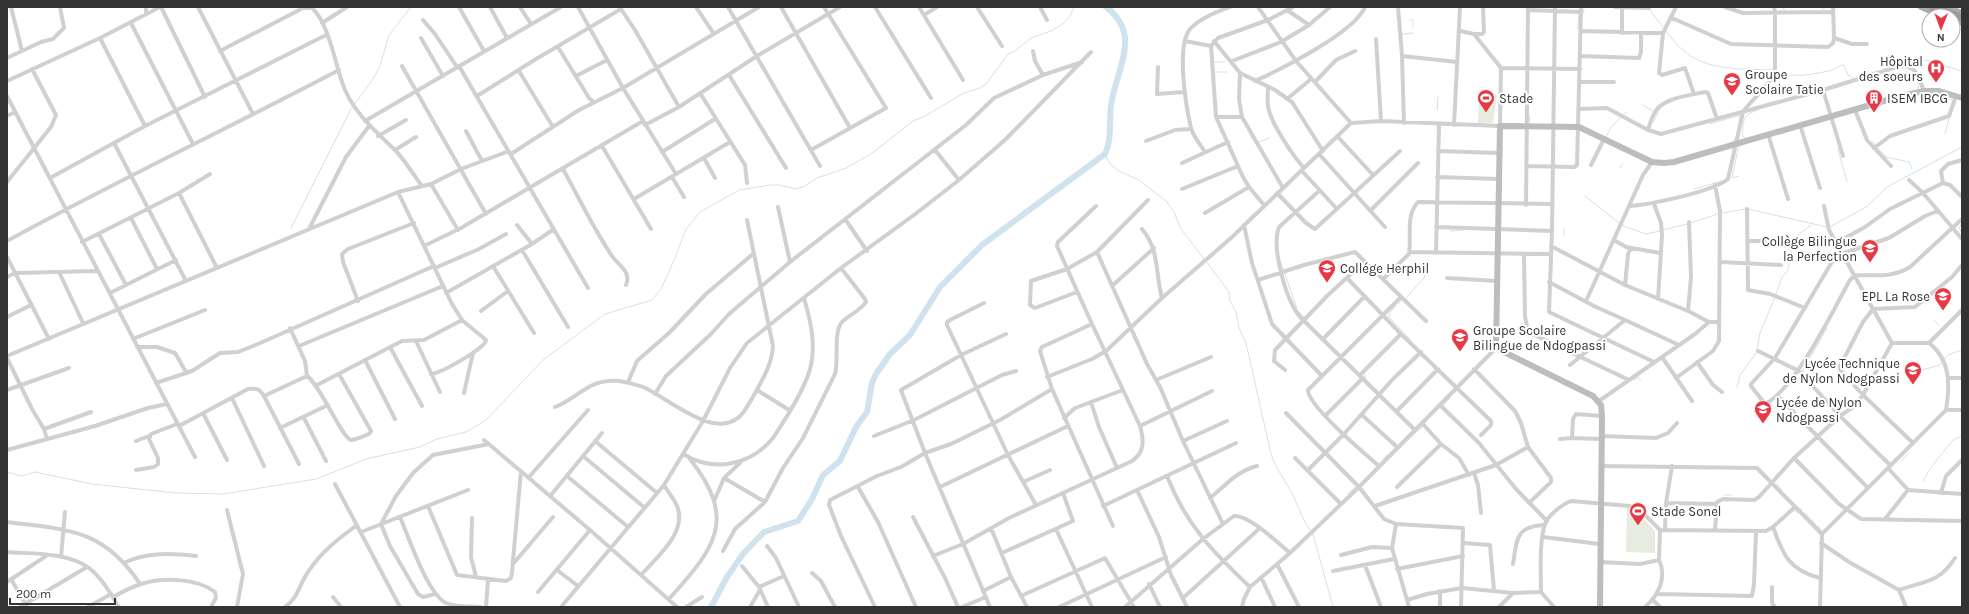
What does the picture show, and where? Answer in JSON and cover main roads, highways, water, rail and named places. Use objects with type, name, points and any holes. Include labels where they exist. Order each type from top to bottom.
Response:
[{"type":"highway","points":[[1933,7],[1962,18]]},
{"type":"main road","points":[[1946,7],[1962,13]]},
{"type":"main road","points":[[1600,607],[1602,416],[1599,401],[1581,389],[1496,348],[1500,126],[1578,127],[1652,162],[1664,164],[1924,91],[1939,92],[1959,97]]},
{"type":"waterway","points":[[354,105],[373,79],[380,66],[389,35],[411,7]]},
{"type":"waterway","points":[[7,472],[21,476],[35,472],[92,484],[176,493],[223,494],[316,479],[366,459],[420,447],[437,439],[466,432],[486,420],[543,360],[605,314],[652,300],[661,289],[686,229],[700,212],[739,190],[771,185],[780,185],[795,189],[803,187],[817,178],[846,168],[871,154],[913,121],[925,116],[964,93],[980,88],[986,84],[1008,54],[1015,51],[1031,38],[1051,31],[1063,24],[1070,16],[1074,7]]},
{"type":"waterway","points":[[711,607],[727,577],[743,554],[764,532],[798,521],[812,499],[823,475],[840,461],[856,427],[867,412],[872,383],[876,374],[890,354],[910,335],[940,287],[982,245],[1105,154],[1109,143],[1111,105],[1124,53],[1125,41],[1123,29],[1117,18],[1106,7]]},
{"type":"waterway","points":[[1781,7],[1785,10]]},
{"type":"waterway","points":[[1822,10],[1826,7]]},
{"type":"waterway","points":[[1583,13],[1584,9]]},
{"type":"waterway","points":[[1649,9],[1663,27]]},
{"type":"waterway","points":[[1578,29],[1579,13]]},
{"type":"waterway","points":[[1410,20],[1413,20],[1413,27]]},
{"type":"waterway","points":[[1666,31],[1676,44],[1692,57],[1702,62],[1725,68],[1773,70]]},
{"type":"waterway","points":[[1402,36],[1402,34],[1413,33]]},
{"type":"waterway","points":[[1907,65],[1925,60],[1962,71]]},
{"type":"waterway","points":[[1214,62],[1225,62]]},
{"type":"waterway","points":[[1776,71],[1788,75],[1802,75],[1829,71],[1844,65],[1848,75],[1853,78]]},
{"type":"waterway","points":[[1215,72],[1227,72]]},
{"type":"waterway","points":[[1918,82],[1918,89]]},
{"type":"waterway","points":[[1764,92],[1767,89]]},
{"type":"waterway","points":[[1932,94],[1951,98],[1952,101]]},
{"type":"waterway","points":[[1437,110],[1438,97]]},
{"type":"waterway","points":[[1643,105],[1653,111]]},
{"type":"waterway","points":[[291,228],[352,107]]},
{"type":"waterway","points":[[1654,121],[1660,108]]},
{"type":"waterway","points":[[1745,138],[1742,135],[1746,116],[1758,110]]},
{"type":"waterway","points":[[1710,124],[1740,115]]},
{"type":"waterway","points":[[1529,123],[1530,116]]},
{"type":"waterway","points":[[1606,137],[1611,127],[1620,118]]},
{"type":"waterway","points":[[1945,134],[1949,119]]},
{"type":"waterway","points":[[1259,142],[1269,138]]},
{"type":"waterway","points":[[1731,143],[1736,138]]},
{"type":"waterway","points":[[1872,141],[1876,145]]},
{"type":"waterway","points":[[1739,176],[1732,178],[1738,149],[1741,146]]},
{"type":"waterway","points":[[1830,227],[1866,207],[1887,187],[1962,147]]},
{"type":"waterway","points":[[1838,149],[1847,182]]},
{"type":"waterway","points":[[1879,149],[1886,157],[1909,162],[1912,169]]},
{"type":"waterway","points":[[1105,155],[1111,165],[1119,171],[1139,180],[1167,202],[1174,212],[1181,229],[1204,259]]},
{"type":"waterway","points":[[1620,168],[1622,164]]},
{"type":"waterway","points":[[1694,189],[1722,181]]},
{"type":"waterway","points":[[1585,196],[1619,223]]},
{"type":"waterway","points":[[1723,213],[1745,209]]},
{"type":"waterway","points":[[1748,209],[1827,227]]},
{"type":"waterway","points":[[1246,221],[1254,213]]},
{"type":"waterway","points":[[1690,223],[1718,214]]},
{"type":"waterway","points":[[1962,223],[1959,228],[1962,233]]},
{"type":"waterway","points":[[1663,230],[1687,224]]},
{"type":"waterway","points":[[1621,225],[1646,234],[1660,231]]},
{"type":"waterway","points":[[1776,294],[1782,277],[1788,270],[1793,245],[1798,235],[1811,225]]},
{"type":"waterway","points":[[1564,228],[1564,236]]},
{"type":"waterway","points":[[1451,231],[1464,230]]},
{"type":"waterway","points":[[1206,261],[1229,292],[1230,301],[1236,312],[1239,328],[1246,343],[1271,454],[1275,465],[1292,493],[1310,530]]},
{"type":"waterway","points":[[1281,263],[1284,271]]},
{"type":"waterway","points":[[1405,299],[1424,278],[1426,270]]},
{"type":"waterway","points":[[1285,274],[1297,309]]},
{"type":"waterway","points":[[1757,349],[1760,333],[1775,297]]},
{"type":"waterway","points":[[1398,304],[1401,301]]},
{"type":"waterway","points":[[1396,306],[1389,313],[1389,317],[1410,339]]},
{"type":"waterway","points":[[1298,311],[1305,318]]},
{"type":"waterway","points":[[1934,320],[1940,326]]},
{"type":"waterway","points":[[1810,358],[1827,328]]},
{"type":"waterway","points":[[1513,347],[1514,351],[1519,352]]},
{"type":"waterway","points":[[1944,359],[1950,354],[1962,350]]},
{"type":"waterway","points":[[1737,387],[1740,375],[1757,352]]},
{"type":"waterway","points":[[1912,373],[1940,365],[1942,362]]},
{"type":"waterway","points":[[1365,374],[1365,378],[1367,380]]},
{"type":"waterway","points":[[1634,380],[1638,377],[1641,381]]},
{"type":"waterway","points":[[1443,405],[1450,398]]},
{"type":"waterway","points":[[1411,437],[1423,426]]},
{"type":"waterway","points":[[1923,481],[1932,466],[1953,440],[1962,436]]},
{"type":"waterway","points":[[1901,461],[1909,453]]},
{"type":"waterway","points":[[1383,459],[1387,455]]},
{"type":"waterway","points":[[1777,484],[1782,490]]},
{"type":"waterway","points":[[1348,493],[1357,486]]},
{"type":"waterway","points":[[1725,495],[1731,495]]},
{"type":"waterway","points":[[1793,510],[1798,513]]},
{"type":"waterway","points":[[1805,513],[1809,517]]},
{"type":"waterway","points":[[1812,520],[1816,525]]},
{"type":"waterway","points":[[1818,526],[1821,529]]},
{"type":"waterway","points":[[1313,534],[1333,607]]},
{"type":"place","name":"Hôpital des soeurs","points":[[1936,83]]},
{"type":"place","name":"Groupe Scolaire Tatie","points":[[1732,96]]},
{"type":"place","name":"Stade","points":[[1486,113]]},
{"type":"place","name":"ISEM IBCG","points":[[1874,113]]},
{"type":"place","name":"Collège Bilingue la Perfection","points":[[1870,263]]},
{"type":"place","name":"Collége Herphil","points":[[1327,283]]},
{"type":"place","name":"EPL La Rose","points":[[1943,311]]},
{"type":"place","name":"Groupe Scolaire Bilingue de Ndogpassi","points":[[1460,352]]},
{"type":"place","name":"Lycée Technique de Nylon Ndogpassi","points":[[1913,385]]},
{"type":"place","name":"Lycée de Nylon Ndogpassi","points":[[1763,424]]},
{"type":"place","name":"Stade Sonel","points":[[1638,526]]}]
